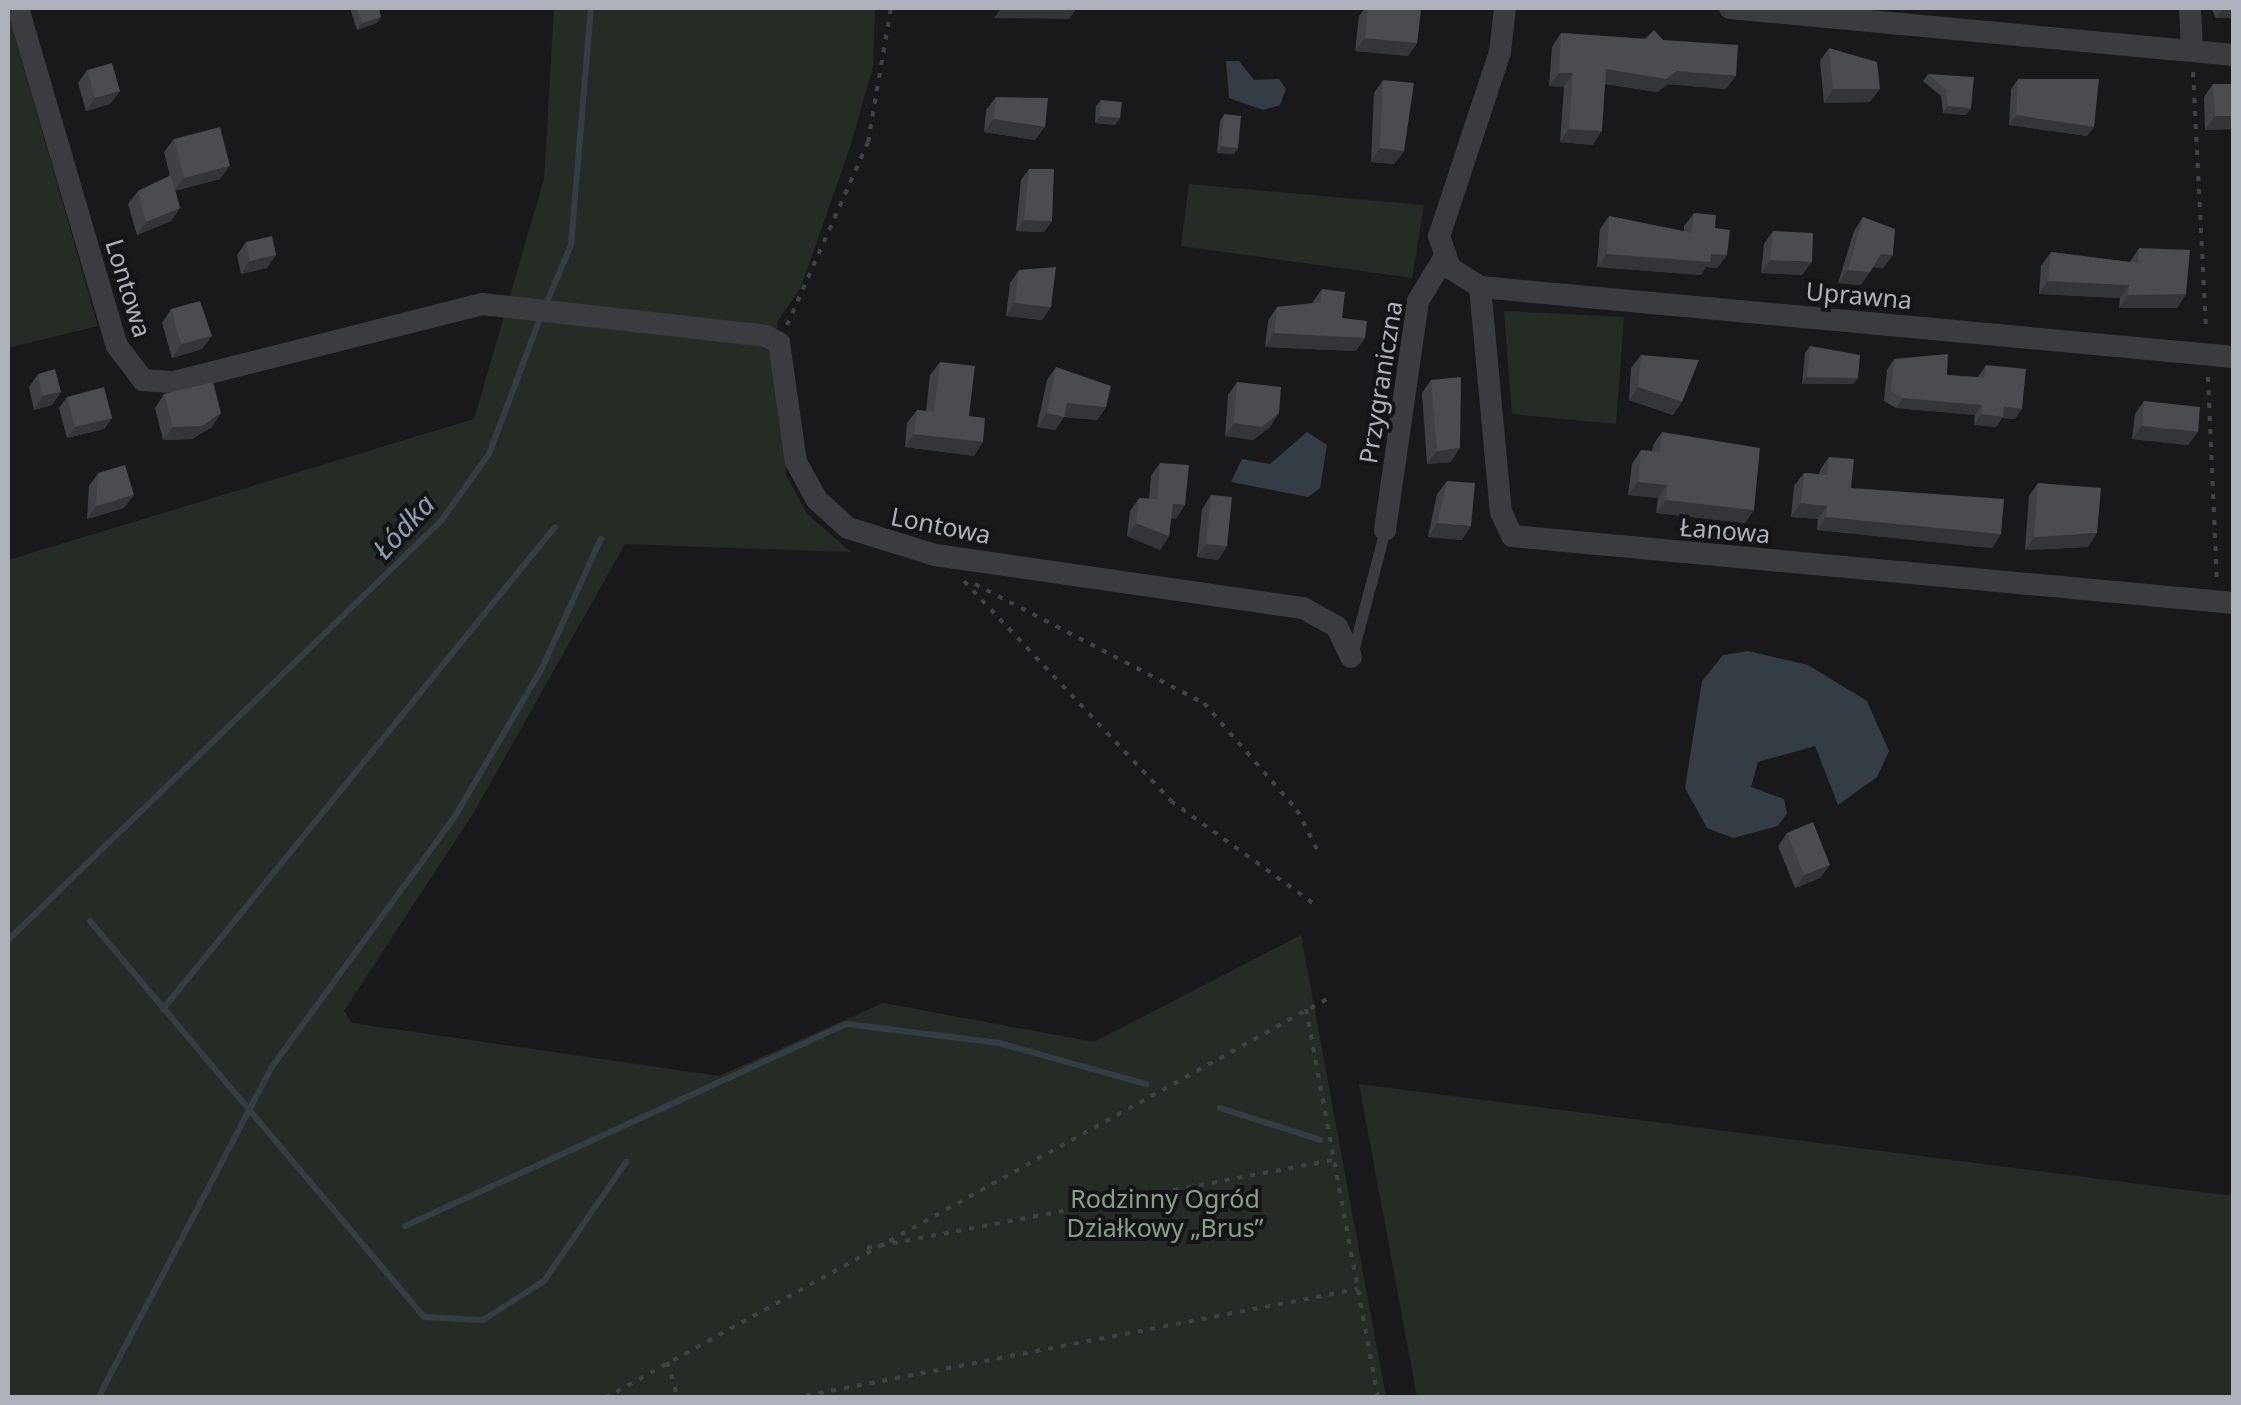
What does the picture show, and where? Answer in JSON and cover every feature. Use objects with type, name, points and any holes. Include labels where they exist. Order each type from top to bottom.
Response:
[{"type":"street","name":"Lontowa","points":[[18,8],[117,346],[134,375],[174,382],[441,310],[517,305],[779,343],[796,462],[817,500],[848,528],[935,554],[1303,608],[1337,627],[1351,657]]},
{"type":"street","points":[[1480,287],[1444,258],[1444,205],[1500,52],[1504,8]]},
{"type":"street","points":[[1730,8],[2234,55]]},
{"type":"street","points":[[2190,8],[2192,51]]},
{"type":"street","name":"Przygraniczna","points":[[1385,530],[1418,301],[1444,258]]},
{"type":"street","name":"Uprawna","points":[[1480,287],[2234,356]]},
{"type":"street","name":"Łanowa","points":[[1480,287],[1501,512],[1512,536],[2226,603]]},
{"type":"lane","name":"Przygraniczna","points":[[1351,657],[1385,530]]},
{"type":"path","points":[[779,343],[868,142],[891,8]]},
{"type":"path","points":[[2192,51],[2207,354],[2226,603]]},
{"type":"path","points":[[1317,906],[1171,801],[958,574],[1204,704],[1296,810],[1320,855]]},
{"type":"path","points":[[605,1398],[863,1249],[1306,1007],[1328,999]]},
{"type":"path","points":[[1306,1007],[1378,1398]]},
{"type":"path","points":[[863,1249],[1334,1160]]},
{"type":"path","points":[[793,1398],[1358,1289]]},
{"type":"path","points":[[666,1362],[678,1398]]},
{"type":"green space","name":"Rodzinny Ogród Działkowy „Brus”","points":[[554,8],[875,8],[873,67],[850,147],[801,287],[777,322],[786,475],[807,514],[851,552],[625,544],[474,812],[344,1011],[352,1023],[719,1076],[883,1003],[1094,1042],[1301,935],[1386,1397],[8,1398],[8,560],[474,419],[544,179]]},
{"type":"green space","points":[[8,13],[98,326],[8,348]]},
{"type":"green space","points":[[1189,184],[1424,205],[1412,278],[1181,246]]},
{"type":"green space","points":[[1504,311],[1624,317],[1616,424],[1512,414]]},
{"type":"green space","points":[[1359,1084],[2233,1196],[2233,1397],[1417,1397]]},
{"type":"shaded area","points":[[1226,61],[1239,61],[1254,80],[1279,79],[1286,89],[1280,105],[1263,110],[1229,98]]},
{"type":"shaded area","points":[[1307,432],[1327,445],[1320,488],[1308,497],[1231,482],[1242,459],[1270,464]]},
{"type":"shaded area","points":[[1748,651],[1808,665],[1867,701],[1889,751],[1877,777],[1838,805],[1815,746],[1758,762],[1751,787],[1784,799],[1787,813],[1778,826],[1733,838],[1707,828],[1685,788],[1702,681],[1723,655]]},
{"type":"building","points":[[357,8],[379,8],[381,17],[362,23]]},
{"type":"building","points":[[1368,8],[1421,8],[1417,43],[1365,38]]},
{"type":"building","points":[[1654,30],[1663,40],[1738,45],[1736,76],[1677,71],[1666,79],[1606,69],[1602,131],[1569,129],[1573,73],[1559,73],[1561,33],[1645,39]]},
{"type":"building","points":[[1829,48],[1877,62],[1880,89],[1833,89]]},
{"type":"building","points":[[112,63],[120,91],[95,98],[87,70]]},
{"type":"building","points":[[1928,74],[1974,77],[1971,108],[1948,106],[1946,90]]},
{"type":"building","points":[[2018,79],[2099,79],[2094,127],[2016,115]]},
{"type":"building","points":[[1383,80],[1414,83],[1404,151],[1380,148]]},
{"type":"building","points":[[2213,84],[2234,84],[2234,116],[2215,116]]},
{"type":"building","points":[[996,97],[1048,98],[1045,127],[994,119]]},
{"type":"building","points":[[1101,100],[1122,102],[1120,118],[1100,116]]},
{"type":"building","points":[[1224,114],[1241,116],[1238,148],[1221,146]]},
{"type":"building","points":[[220,127],[230,166],[184,178],[174,139]]},
{"type":"building","points":[[1029,169],[1054,169],[1052,221],[1024,220]]},
{"type":"building","points":[[171,175],[180,208],[146,222],[138,191]]},
{"type":"building","points":[[1694,213],[1716,215],[1715,228],[1730,230],[1727,255],[1711,254],[1710,262],[1607,254],[1609,216],[1691,233]]},
{"type":"building","points":[[1863,217],[1895,229],[1893,255],[1881,254],[1870,272],[1848,270]]},
{"type":"building","points":[[1773,231],[1813,233],[1812,262],[1770,260]]},
{"type":"building","points":[[272,236],[276,255],[250,261],[246,242]]},
{"type":"building","points":[[2139,248],[2190,250],[2186,294],[2128,295],[2129,285],[2048,281],[2051,252],[2138,263]]},
{"type":"building","points":[[1056,267],[1051,307],[1015,303],[1019,270]]},
{"type":"building","points":[[1322,289],[1345,292],[1342,318],[1367,321],[1365,338],[1274,333],[1277,307],[1320,303]]},
{"type":"building","points":[[200,301],[212,336],[181,344],[171,309]]},
{"type":"building","points":[[1810,346],[1860,355],[1858,378],[1807,377]]},
{"type":"building","points":[[1948,354],[1947,375],[1984,378],[1986,365],[2026,369],[2022,409],[2004,407],[2003,417],[1981,414],[1982,405],[1903,398],[1891,391],[1894,359]]},
{"type":"building","points":[[1641,355],[1699,360],[1682,402],[1638,387]]},
{"type":"building","points":[[940,362],[975,366],[969,416],[985,418],[983,442],[914,434],[917,410],[934,412]]},
{"type":"building","points":[[1056,367],[1111,386],[1106,407],[1067,403],[1064,417],[1047,413]]},
{"type":"building","points":[[55,369],[61,392],[43,396],[38,374]]},
{"type":"building","points":[[1461,377],[1460,448],[1437,451],[1431,380]]},
{"type":"building","points":[[213,382],[221,413],[202,426],[173,427],[164,394]]},
{"type":"building","points":[[1237,382],[1281,387],[1279,413],[1262,427],[1234,423]]},
{"type":"building","points":[[104,387],[112,418],[75,427],[67,397]]},
{"type":"building","points":[[2144,401],[2200,407],[2198,432],[2142,426]]},
{"type":"building","points":[[1662,432],[1760,448],[1754,510],[1666,500],[1667,485],[1638,482],[1641,450],[1660,452]]},
{"type":"building","points":[[1829,457],[1854,459],[1851,488],[2004,499],[2001,534],[1826,517],[1827,506],[1801,503],[1804,473],[1827,475]]},
{"type":"building","points":[[1160,463],[1189,465],[1185,505],[1173,504],[1169,536],[1136,523],[1139,498],[1157,499]]},
{"type":"building","points":[[125,465],[134,495],[96,506],[98,473]]},
{"type":"building","points":[[1447,481],[1475,483],[1471,526],[1437,523]]},
{"type":"building","points":[[2038,483],[2101,488],[2097,533],[2034,537]]},
{"type":"building","points":[[1211,495],[1232,497],[1227,546],[1206,544]]},
{"type":"building","points":[[1813,822],[1830,865],[1804,875],[1787,833]]},
{"type":"waterway","name":"Łódka","points":[[546,304],[571,245],[591,8]]},
{"type":"waterway","name":"Łódka","points":[[8,940],[441,521],[489,454],[541,316]]},
{"type":"waterway","points":[[163,1009],[555,527]]},
{"type":"waterway","points":[[98,1398],[271,1068],[454,818],[543,666],[601,539]]},
{"type":"waterway","points":[[90,921],[424,1317],[483,1320],[544,1281],[626,1162]]},
{"type":"waterway","points":[[405,1226],[846,1024],[999,1043],[1146,1084]]},
{"type":"waterway","points":[[1220,1108],[1320,1140]]}]
